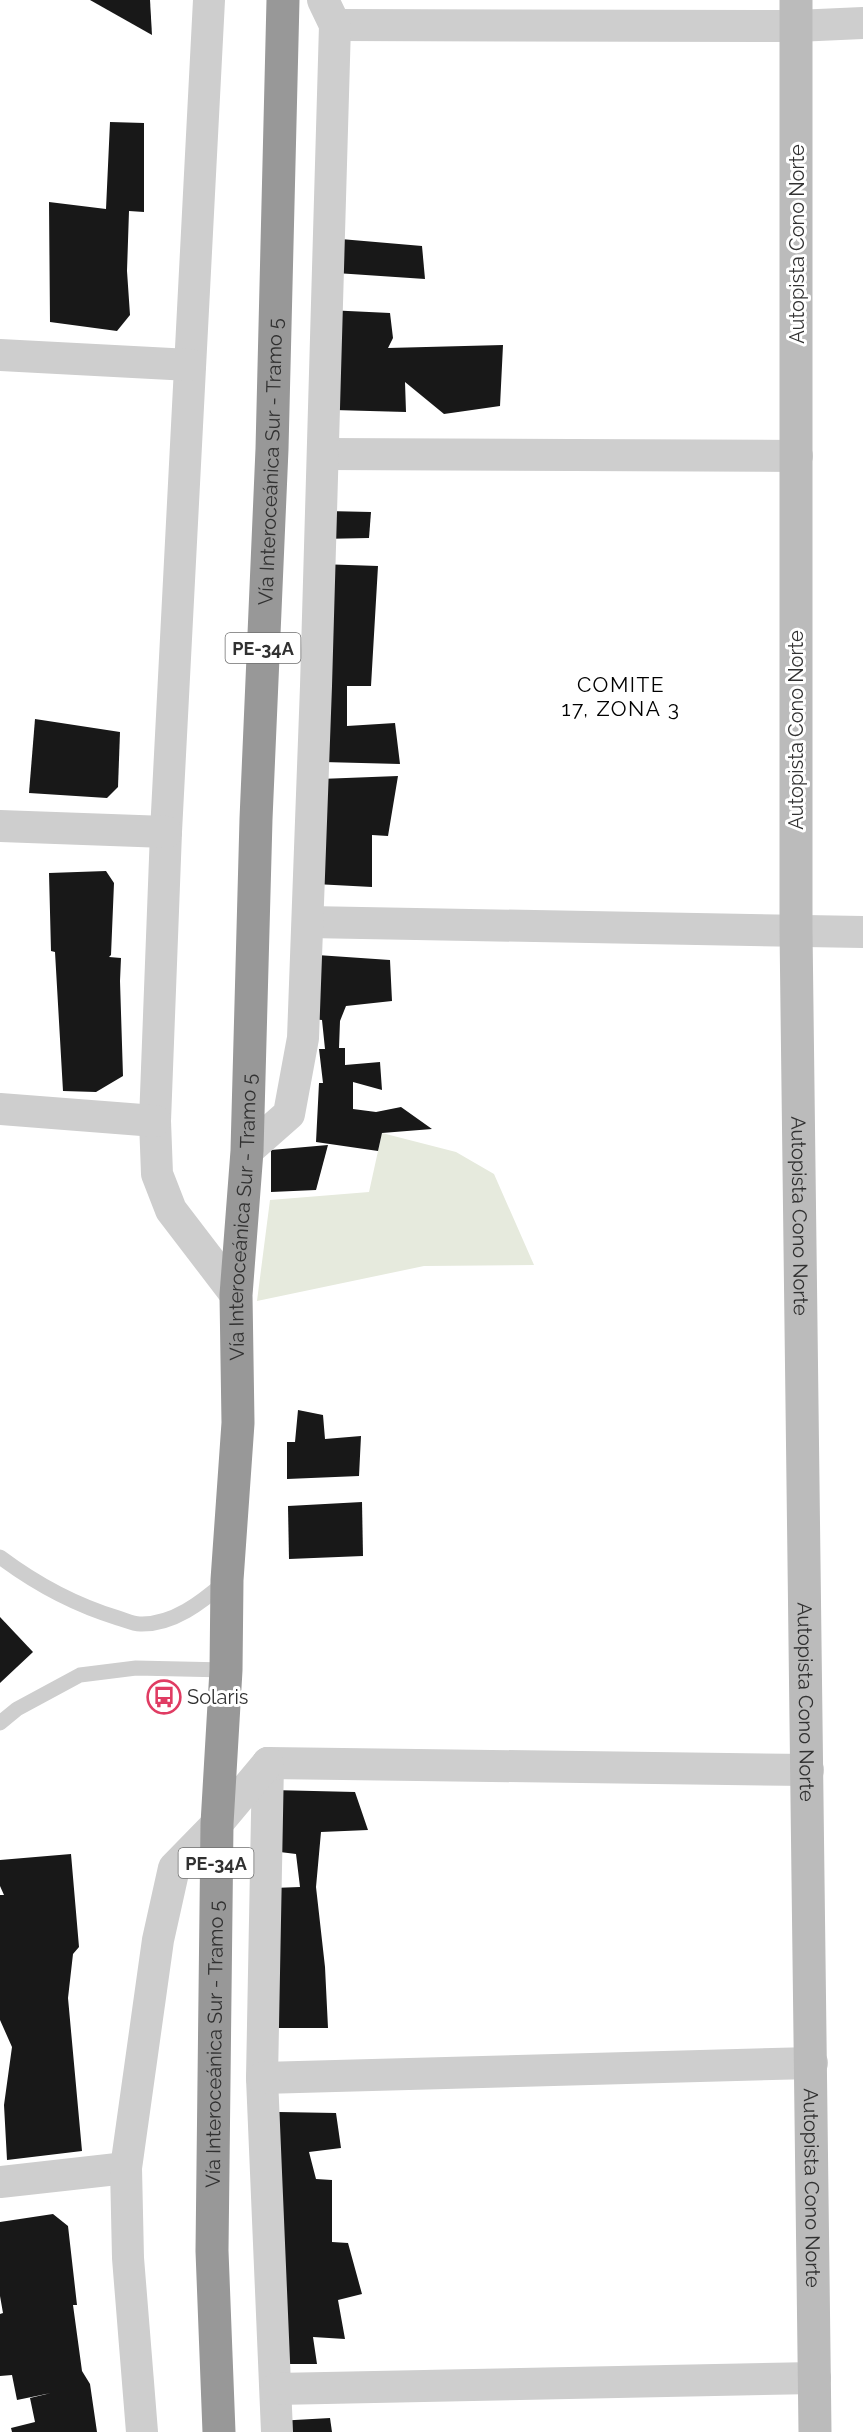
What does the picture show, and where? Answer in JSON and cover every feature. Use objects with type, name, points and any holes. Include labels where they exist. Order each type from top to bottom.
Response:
[{"type":"highway","name":"Vía Interoceánica Sur - Tramo 5","points":[[219,2432],[212,2251],[217,1824],[226,1670],[227,1580],[238,1423],[236,1295],[247,1151],[256,819],[272,449],[283,0]]},
{"type":"main road","name":"Autopista Cono Norte","points":[[796,13],[796,930],[815,2432]]},
{"type":"street","points":[[209,0],[166,832],[155,1121],[157,1174],[171,1210],[236,1295]]},
{"type":"street","points":[[247,1151],[289,1114],[303,1038],[323,454],[329,13],[796,13],[863,23]]},
{"type":"street","points":[[0,355],[190,365]]},
{"type":"street","points":[[323,454],[797,456]]},
{"type":"street","points":[[0,826],[166,832]]},
{"type":"street","points":[[308,922],[863,933]]},
{"type":"street","points":[[0,1109],[155,1121]]},
{"type":"street","points":[[268,1763],[808,1770]]},
{"type":"street","points":[[142,2432],[128,2258],[126,2168],[158,1940],[174,1868],[217,1824],[268,1763]]},
{"type":"street","points":[[268,1763],[262,2078],[277,2432]]},
{"type":"street","points":[[262,2078],[812,2063]]},
{"type":"street","points":[[0,2182],[126,2168]]},
{"type":"street","points":[[276,2389],[815,2378]]},
{"type":"lane","points":[[0,1557],[57,1594],[94,1611],[140,1624],[164,1620],[183,1613],[206,1599],[227,1580]]},
{"type":"lane","points":[[0,1723],[17,1709],[80,1676],[136,1668],[226,1670]]},
{"type":"shaded area","points":[[382,1133],[456,1152],[494,1174],[534,1265],[424,1266],[257,1301],[270,1200],[369,1192]]},
{"type":"building","points":[[90,0],[150,0],[152,35]]},
{"type":"building","points":[[110,122],[144,123],[144,212],[129,211],[127,271],[130,315],[117,331],[50,322],[49,202],[106,209]]},
{"type":"building","points":[[329,238],[422,246],[425,279],[336,273]]},
{"type":"building","points":[[327,310],[390,313],[393,338],[388,348],[503,345],[500,406],[444,414],[405,382],[406,412],[334,410]]},
{"type":"building","points":[[327,511],[371,512],[369,538],[320,539]]},
{"type":"building","points":[[319,564],[378,566],[371,686],[347,686],[347,726],[395,723],[400,764],[323,762]]},
{"type":"building","points":[[35,719],[120,732],[118,787],[107,798],[29,793]]},
{"type":"building","points":[[398,776],[388,836],[372,835],[372,887],[315,884],[320,779]]},
{"type":"building","points":[[106,871],[114,883],[111,955],[109,957],[121,958],[123,1076],[96,1092],[63,1091],[55,952],[51,951],[49,873]]},
{"type":"building","points":[[317,955],[390,960],[392,1001],[346,1006],[340,1021],[339,1048],[345,1048],[345,1065],[380,1062],[382,1090],[353,1082],[353,1109],[376,1112],[401,1107],[432,1129],[382,1133],[378,1151],[316,1142],[319,1083],[323,1083],[319,1049],[325,1049],[322,1020],[311,1019]]},
{"type":"building","points":[[328,1145],[316,1190],[271,1192],[271,1150]]},
{"type":"building","points":[[298,1410],[323,1415],[325,1439],[361,1436],[359,1476],[287,1479],[287,1442],[295,1442]]},
{"type":"building","points":[[362,1502],[363,1556],[289,1559],[288,1506]]},
{"type":"building","points":[[0,1617],[33,1652],[0,1683]]},
{"type":"building","points":[[272,1790],[355,1792],[368,1830],[321,1832],[316,1887],[325,1967],[328,2028],[268,2028],[273,1888],[300,1887],[296,1854],[272,1851]]},
{"type":"building","points":[[71,1854],[79,1947],[73,1954],[68,1998],[82,2151],[7,2160],[4,2105],[12,2047],[0,2020],[0,1895],[4,1895],[0,1886],[0,1860]]},
{"type":"building","points":[[279,2112],[336,2113],[341,2148],[309,2152],[316,2179],[332,2180],[332,2242],[348,2243],[362,2294],[338,2300],[345,2339],[313,2337],[317,2364],[281,2364]]},
{"type":"building","points":[[53,2214],[68,2226],[77,2305],[73,2305],[82,2371],[90,2384],[97,2432],[12,2432],[11,2428],[35,2422],[30,2398],[51,2393],[17,2400],[12,2375],[0,2376],[0,2314],[3,2313],[0,2296],[0,2222]]},
{"type":"building","points":[[330,2418],[332,2432],[278,2432],[277,2421]]},
{"type":"place","name":"Solaris","points":[[164,1697]]},
{"type":"district","name":"COMITE 17, ZONA 3","points":[[621,696]]}]
